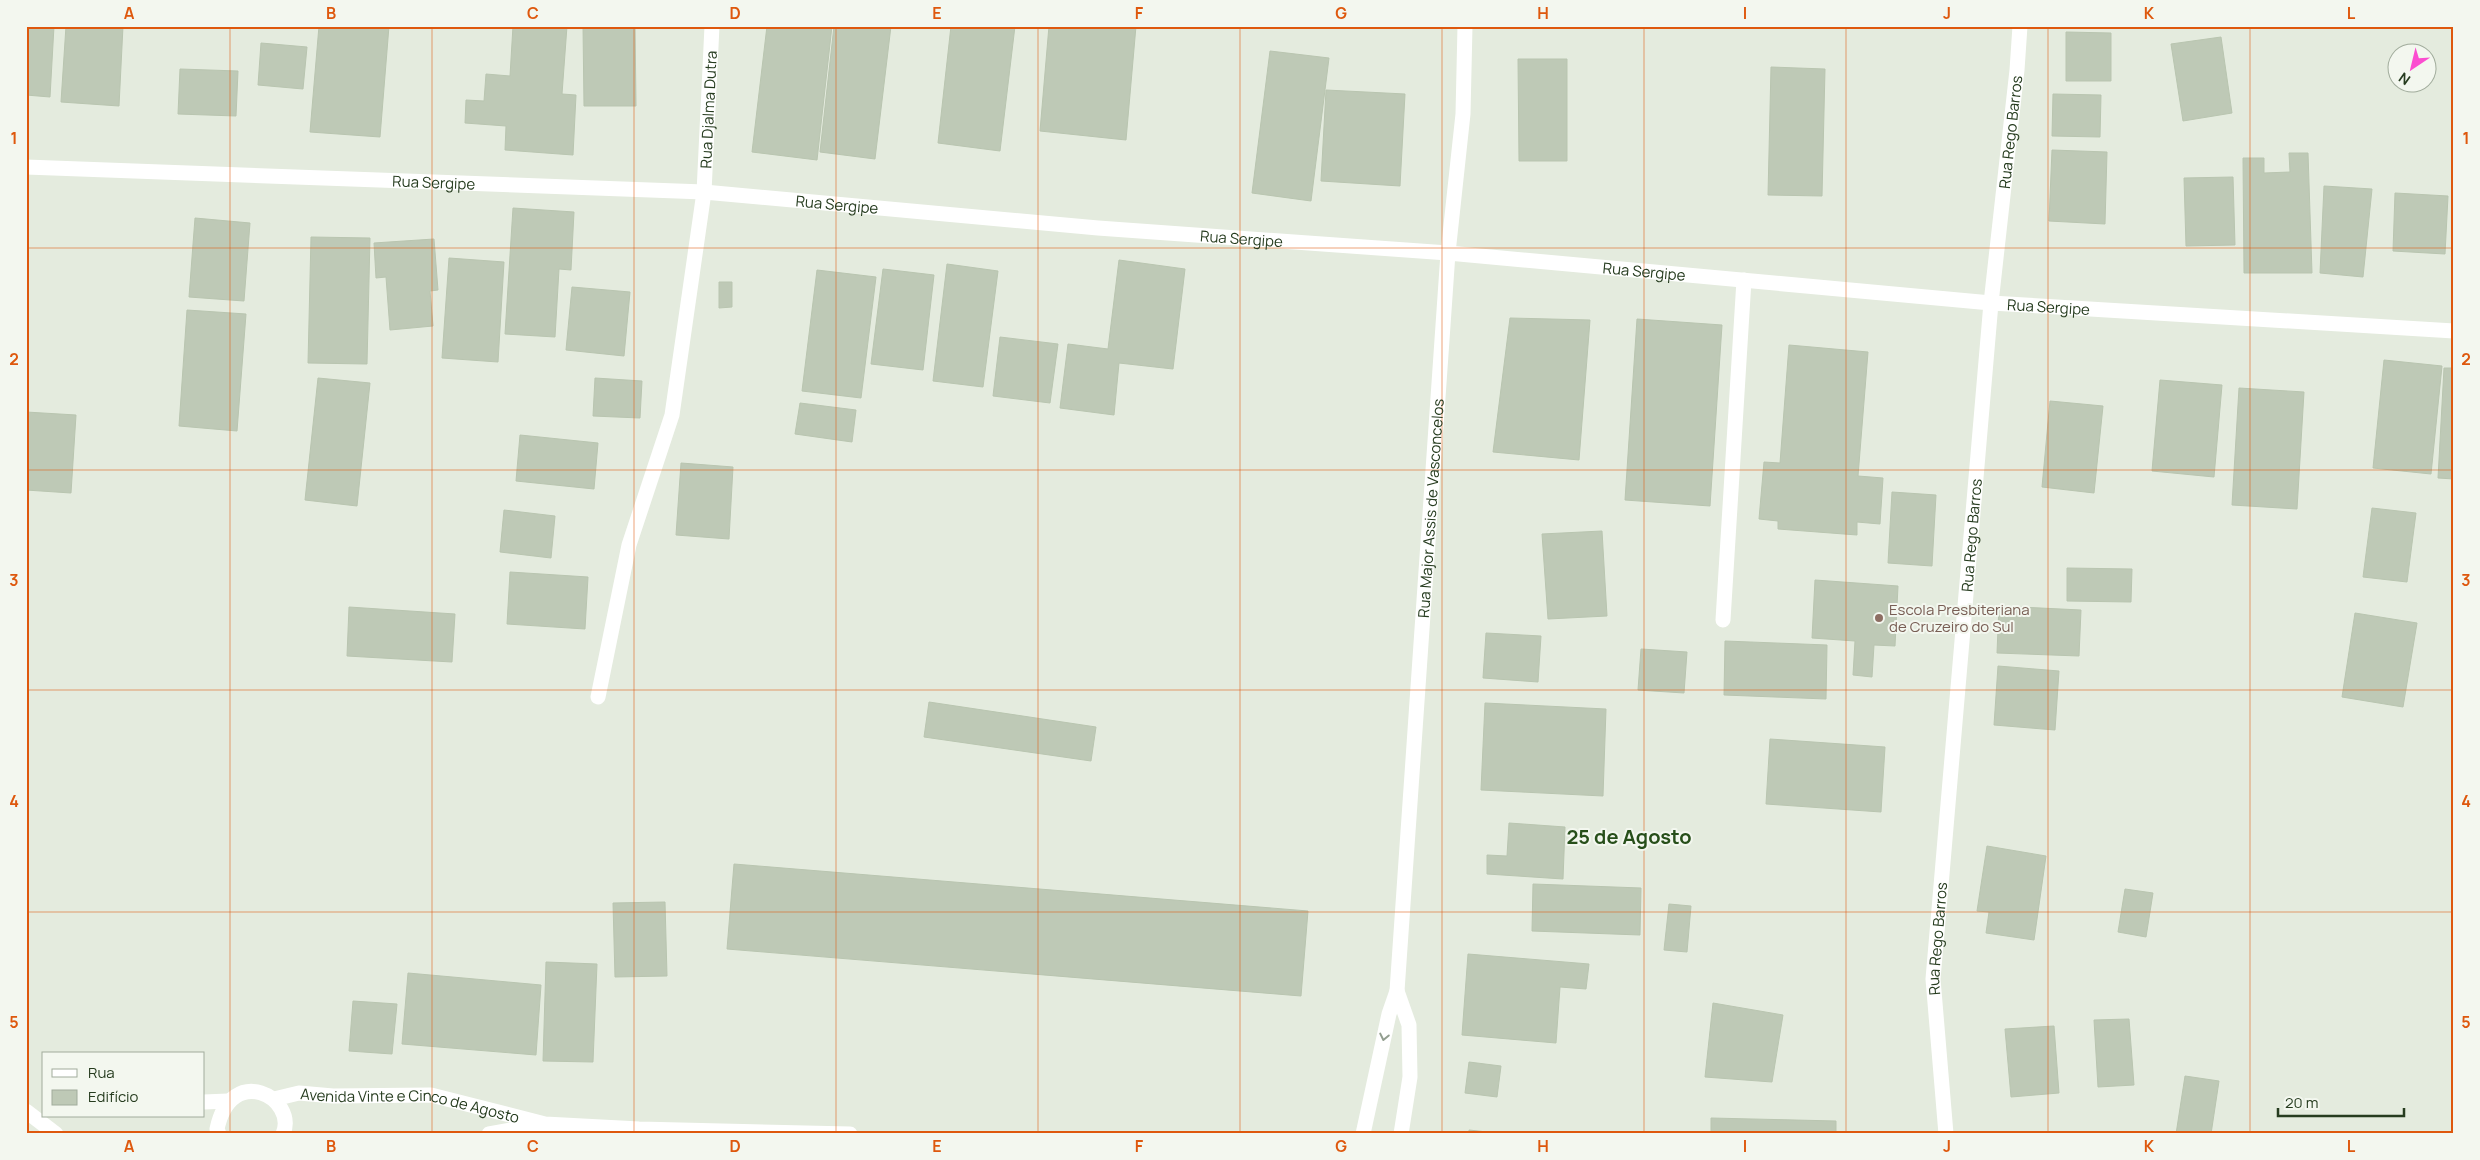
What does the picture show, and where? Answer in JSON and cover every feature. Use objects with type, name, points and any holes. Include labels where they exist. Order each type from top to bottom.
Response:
[{"type":"street","name":"Rua Djalma Dutra","points":[[598,697],[629,545],[672,415],[704,192],[712,26]]},
{"type":"street","name":"Rua Major Assis de Vasconcelos","points":[[1363,1134],[1389,1014],[1397,991],[1448,252],[1463,114],[1465,26]]},
{"type":"street","name":"Rua Rego Barros","points":[[1946,1134],[1933,979],[1991,303],[2017,70],[2020,26]]},
{"type":"street","name":"Rua Sergipe","points":[[26,167],[704,192],[1098,228],[1448,252],[1991,303],[2454,332]]},
{"type":"street","points":[[1723,620],[1744,280]]},
{"type":"street","name":"Rua Major Assis de Vasconcelos","points":[[1397,991],[1409,1025],[1410,1077],[1401,1134]]},
{"type":"street","points":[[216,1132],[220,1115],[228,1101],[242,1092],[259,1091],[274,1099],[284,1113],[284,1134]]},
{"type":"street","name":"Avenida Vinte e Cinco de Agosto","points":[[274,1099],[300,1093],[333,1096],[431,1095],[545,1124],[639,1132],[850,1134]]},
{"type":"street","points":[[205,1102],[228,1101]]},
{"type":"street","points":[[26,1110],[42,1108]]},
{"type":"street","points":[[26,1110],[56,1134]]},
{"type":"street","name":"Avenida Vinte e Cinco de Agosto","points":[[489,1134],[545,1124]]},
{"type":"building","points":[[26,26],[54,26],[50,97],[26,95]]},
{"type":"building","points":[[66,26],[123,26],[119,106],[61,102]]},
{"type":"building","points":[[319,26],[389,26],[380,137],[310,132]]},
{"type":"building","points":[[513,26],[567,26],[562,94],[576,95],[573,155],[505,150],[506,126],[465,123],[466,100],[484,101],[486,74],[510,76]]},
{"type":"building","points":[[583,26],[635,26],[636,106],[584,106]]},
{"type":"building","points":[[767,26],[832,26],[817,160],[752,152]]},
{"type":"building","points":[[834,26],[891,26],[875,159],[820,152]]},
{"type":"building","points":[[951,26],[1015,26],[1000,151],[938,143]]},
{"type":"building","points":[[1049,26],[1136,26],[1126,140],[1040,131]]},
{"type":"building","points":[[2066,32],[2111,33],[2111,81],[2066,81]]},
{"type":"building","points":[[2221,37],[2232,113],[2183,121],[2171,44]]},
{"type":"building","points":[[261,43],[307,47],[303,89],[258,85]]},
{"type":"building","points":[[1270,51],[1329,58],[1311,201],[1252,193]]},
{"type":"building","points":[[1518,59],[1567,59],[1567,161],[1519,161]]},
{"type":"building","points":[[1771,67],[1825,69],[1822,196],[1768,195]]},
{"type":"building","points":[[180,69],[238,71],[236,116],[178,114]]},
{"type":"building","points":[[1326,90],[1405,94],[1400,186],[1321,181]]},
{"type":"building","points":[[2053,94],[2101,95],[2100,137],[2052,136]]},
{"type":"building","points":[[2052,150],[2107,152],[2105,224],[2049,221]]},
{"type":"building","points":[[2289,153],[2308,153],[2312,273],[2244,273],[2243,158],[2264,158],[2264,173],[2290,172]]},
{"type":"building","points":[[2233,177],[2235,245],[2186,246],[2184,178]]},
{"type":"building","points":[[2324,186],[2372,189],[2363,277],[2320,273]]},
{"type":"building","points":[[2395,193],[2448,196],[2445,254],[2393,251]]},
{"type":"building","points":[[513,208],[574,212],[571,270],[559,269],[555,337],[505,334]]},
{"type":"building","points":[[195,218],[250,223],[244,301],[189,297]]},
{"type":"building","points":[[311,237],[370,238],[367,364],[308,363]]},
{"type":"building","points":[[434,239],[438,290],[430,291],[433,326],[390,330],[386,277],[376,278],[374,243]]},
{"type":"building","points":[[449,258],[504,262],[498,362],[442,358]]},
{"type":"building","points":[[1119,260],[1185,269],[1173,369],[1119,363],[1114,415],[1060,408],[1068,344],[1108,349]]},
{"type":"building","points":[[947,264],[998,271],[983,387],[933,381]]},
{"type":"building","points":[[883,269],[934,275],[923,370],[871,364]]},
{"type":"building","points":[[817,270],[876,277],[861,398],[802,391]]},
{"type":"building","points":[[719,282],[732,282],[732,307],[719,308]]},
{"type":"building","points":[[572,287],[630,292],[624,356],[566,350]]},
{"type":"building","points":[[187,310],[246,314],[237,431],[179,426]]},
{"type":"building","points":[[1510,318],[1590,320],[1579,460],[1493,452]]},
{"type":"building","points":[[1637,319],[1722,325],[1710,506],[1625,500]]},
{"type":"building","points":[[1000,337],[1058,344],[1050,403],[993,396]]},
{"type":"building","points":[[1789,345],[1868,352],[1858,476],[1883,478],[1880,524],[1857,522],[1857,535],[1778,529],[1778,521],[1759,519],[1764,462],[1780,463]]},
{"type":"building","points":[[2384,360],[2442,366],[2431,474],[2373,468]]},
{"type":"building","points":[[2444,368],[2454,368],[2454,479],[2438,478]]},
{"type":"building","points":[[318,378],[370,383],[357,506],[305,500]]},
{"type":"building","points":[[595,378],[642,381],[640,418],[593,416]]},
{"type":"building","points":[[2160,380],[2222,385],[2214,477],[2152,471]]},
{"type":"building","points":[[2239,388],[2304,392],[2297,509],[2232,505]]},
{"type":"building","points":[[2050,401],[2103,406],[2094,493],[2042,487]]},
{"type":"building","points":[[800,403],[856,410],[852,442],[795,434]]},
{"type":"building","points":[[26,412],[76,415],[71,493],[26,490]]},
{"type":"building","points":[[520,435],[598,443],[594,489],[516,481]]},
{"type":"building","points":[[681,463],[733,467],[729,539],[676,535]]},
{"type":"building","points":[[1892,492],[1936,495],[1932,566],[1888,563]]},
{"type":"building","points":[[2372,508],[2416,513],[2407,582],[2363,577]]},
{"type":"building","points":[[504,510],[555,516],[551,558],[500,552]]},
{"type":"building","points":[[1602,531],[1607,616],[1548,619],[1542,534]]},
{"type":"building","points":[[2067,568],[2132,569],[2131,602],[2067,601]]},
{"type":"building","points":[[510,572],[588,577],[585,629],[507,624]]},
{"type":"building","points":[[1815,580],[1898,586],[1895,646],[1874,645],[1872,677],[1853,675],[1855,641],[1812,638]]},
{"type":"building","points":[[1999,606],[2081,610],[2079,656],[1997,653]]},
{"type":"building","points":[[349,607],[455,614],[452,662],[347,656]]},
{"type":"building","points":[[2355,613],[2417,623],[2403,707],[2342,697]]},
{"type":"building","points":[[1486,633],[1541,636],[1538,682],[1483,678]]},
{"type":"building","points":[[1725,641],[1827,645],[1826,699],[1724,695]]},
{"type":"building","points":[[1641,649],[1687,652],[1684,693],[1638,690]]},
{"type":"building","points":[[1998,666],[2059,671],[2055,730],[1994,725]]},
{"type":"building","points":[[929,702],[1096,727],[1091,761],[924,737]]},
{"type":"building","points":[[1485,703],[1606,709],[1603,796],[1481,790]]},
{"type":"building","points":[[1770,739],[1885,747],[1881,812],[1766,804]]},
{"type":"building","points":[[1509,823],[1565,827],[1563,879],[1487,874],[1487,855],[1507,856]]},
{"type":"building","points":[[1987,846],[2046,856],[2034,940],[1986,933],[1989,912],[1977,911]]},
{"type":"building","points":[[734,864],[1308,911],[1301,996],[727,949]]},
{"type":"building","points":[[1533,884],[1641,888],[1640,935],[1532,931]]},
{"type":"building","points":[[2125,889],[2153,893],[2146,937],[2118,932]]},
{"type":"building","points":[[665,902],[667,976],[615,977],[613,903]]},
{"type":"building","points":[[1669,904],[1691,906],[1687,952],[1664,950]]},
{"type":"building","points":[[1468,954],[1589,964],[1586,989],[1560,987],[1556,1043],[1462,1035]]},
{"type":"building","points":[[546,962],[597,964],[593,1062],[543,1061]]},
{"type":"building","points":[[408,973],[541,985],[536,1055],[402,1044]]},
{"type":"building","points":[[353,1001],[397,1004],[392,1054],[349,1051]]},
{"type":"building","points":[[1713,1003],[1783,1015],[1772,1082],[1705,1077]]},
{"type":"building","points":[[2129,1019],[2134,1085],[2098,1087],[2094,1020]]},
{"type":"building","points":[[2054,1026],[2059,1093],[2011,1097],[2005,1029]]},
{"type":"building","points":[[1469,1062],[1501,1066],[1497,1097],[1465,1093]]},
{"type":"building","points":[[2185,1076],[2219,1081],[2211,1134],[2176,1134]]},
{"type":"building","points":[[1711,1118],[1836,1121],[1836,1134],[1711,1134]]},
{"type":"building","points":[[1469,1130],[1505,1134],[1469,1134]]},
{"type":"place","name":"Escola Presbiteriana de Cruzeiro do Sul","points":[[1879,618]]},
{"type":"district","name":"25 de Agosto","points":[[1629,836]]}]
